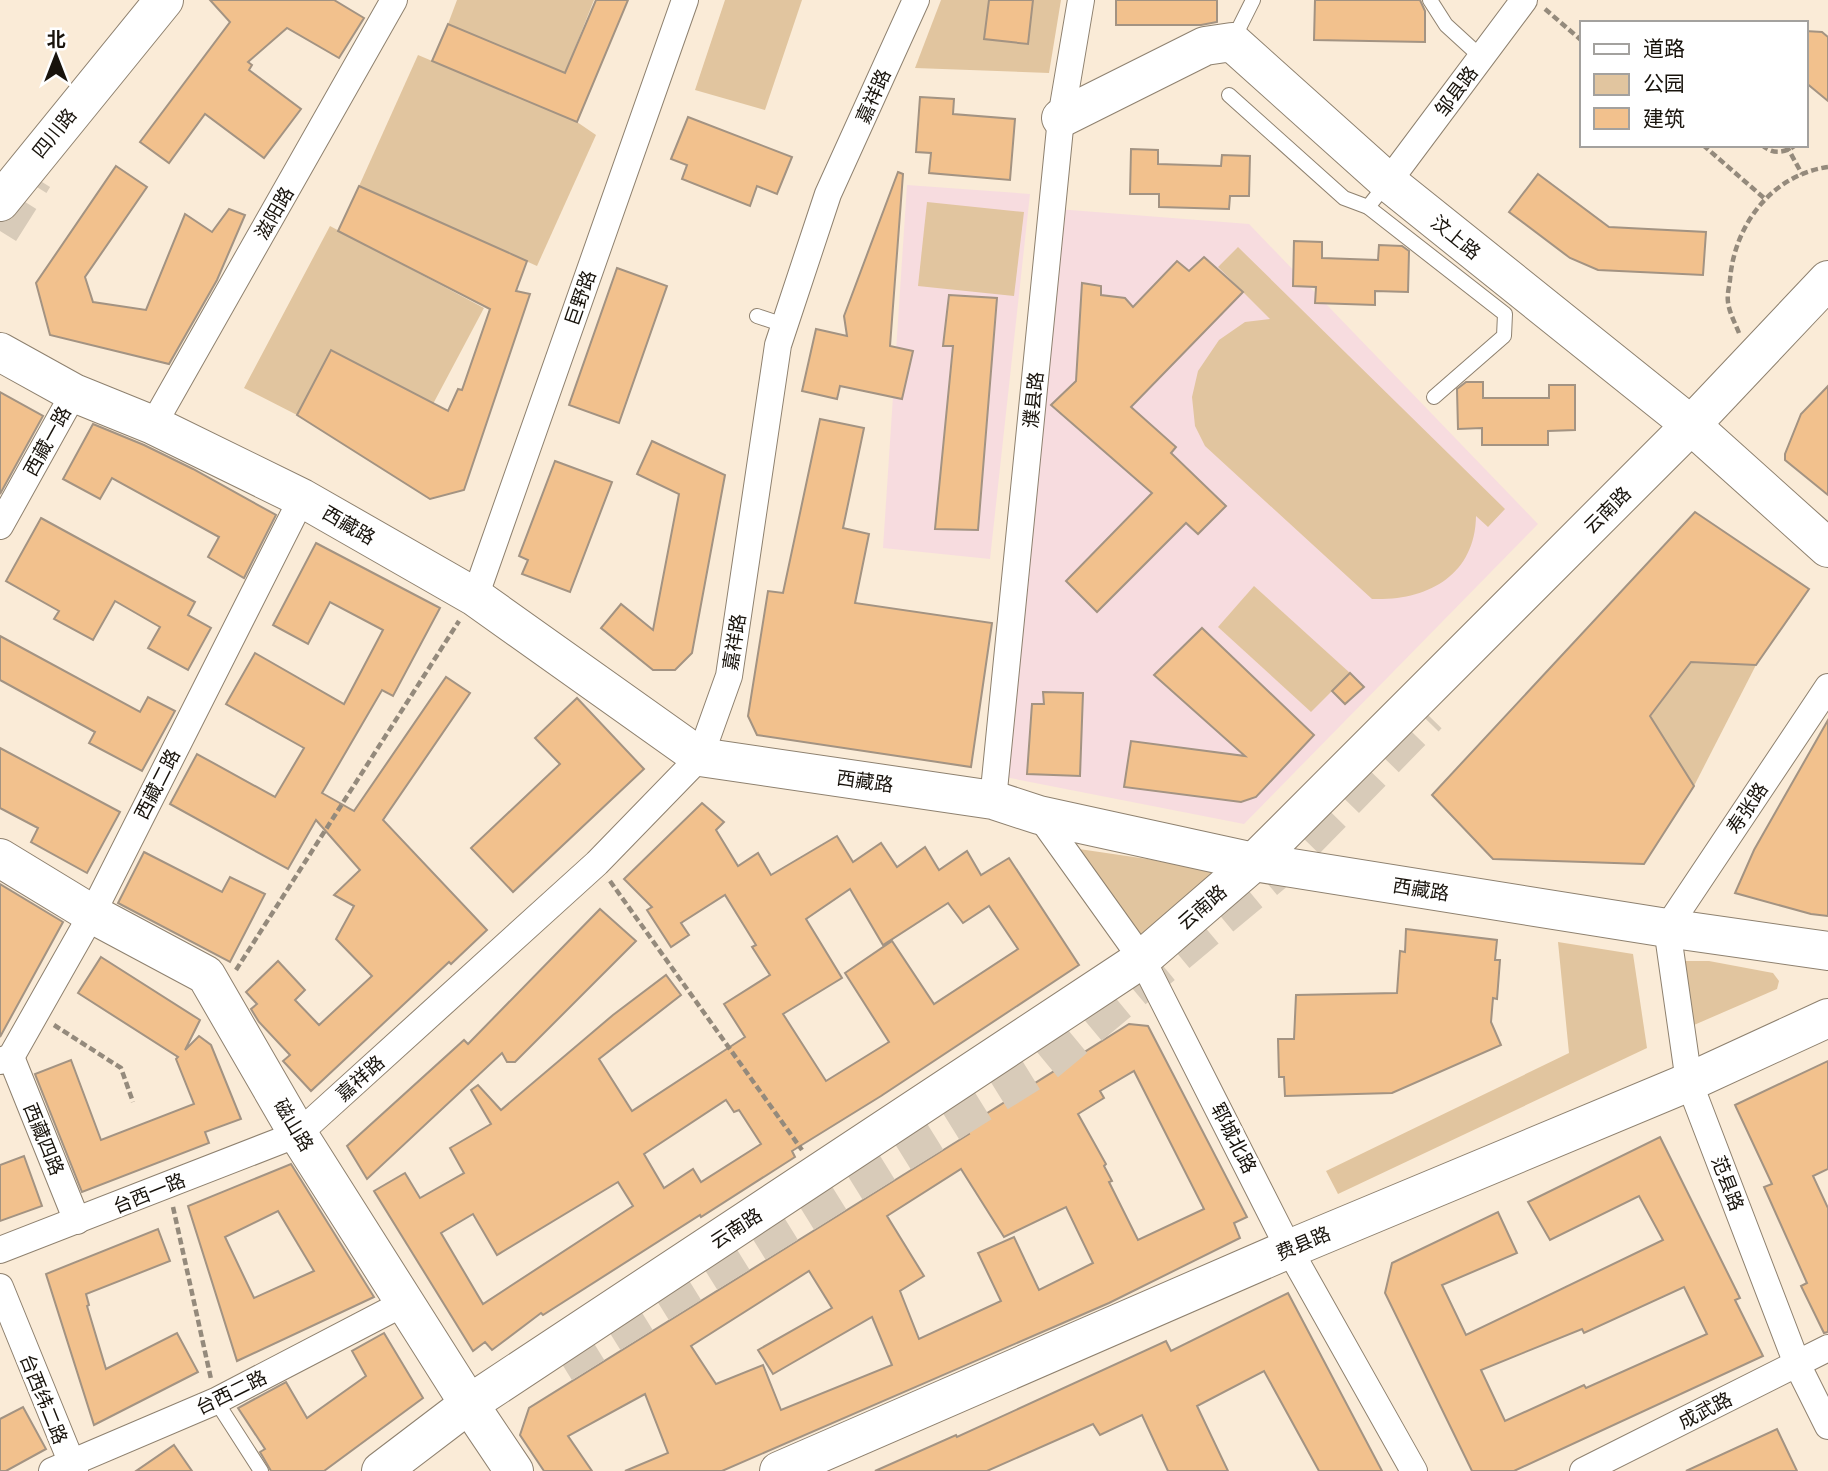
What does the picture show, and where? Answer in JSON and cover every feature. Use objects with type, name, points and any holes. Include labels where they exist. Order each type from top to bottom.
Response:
[{"type":"street","name":"四川路","points":[[0,202],[164,0]]},
{"type":"street","name":"滋阳路","points":[[153,425],[394,0]]},
{"type":"street","name":"巨野路","points":[[475,597],[685,0]]},
{"type":"street","name":"嘉祥路","points":[[298,1134],[597,863],[700,757],[729,676],[778,345],[828,194],[916,0]]},
{"type":"street","name":"濮县路","points":[[993,800],[1061,118],[1081,0]]},
{"type":"street","name":"邹县路","points":[[1378,195],[1481,57],[1534,4]]},
{"type":"street","points":[[1061,118],[1205,46],[1233,42]]},
{"type":"street","name":"汶上路","points":[[1233,42],[1378,195],[1691,425],[1828,548]]},
{"type":"street","name":"云南路","points":[[381,1471],[469,1404],[1142,959],[1254,862],[1691,425],[1828,280]]},
{"type":"street","name":"西藏路","points":[[0,352],[74,393],[153,425],[302,498],[475,597],[700,757],[993,800],[1039,815],[1254,862],[1828,951]]},
{"type":"street","name":"西藏一路","points":[[0,526],[74,393]]},
{"type":"street","name":"西藏二路","points":[[5,1059],[36,1014],[92,914],[302,498]]},
{"type":"street","name":"寿张路","points":[[1667,928],[1828,687]]},
{"type":"street","name":"郓城北路","points":[[1039,815],[1142,959],[1289,1249],[1415,1471]]},
{"type":"street","name":"磁山路","points":[[0,858],[92,914],[206,975],[298,1134],[514,1471]]},
{"type":"street","name":"范县路","points":[[1667,928],[1689,1082],[1797,1364],[1828,1426]]},
{"type":"street","name":"费县路","points":[[779,1471],[1289,1249],[1689,1082],[1828,1018]]},
{"type":"street","name":"西藏四路","points":[[5,1059],[77,1221]]},
{"type":"street","name":"台西一路","points":[[0,1250],[298,1134]]},
{"type":"street","name":"台西纬二路","points":[[0,1287],[65,1468]]},
{"type":"street","name":"台西二路","points":[[65,1468],[216,1401],[406,1302]]},
{"type":"street","name":"成武路","points":[[1583,1471],[1828,1349]]},
{"type":"lane","points":[[1233,42],[1253,0]]},
{"type":"lane","points":[[1430,0],[1446,26],[1481,57]]},
{"type":"lane","points":[[1229,95],[1343,198],[1378,195],[1505,314],[1504,336],[1434,397]]},
{"type":"lane","points":[[757,316],[784,326]]},
{"type":"lane","points":[[216,1401],[261,1471]]},
{"type":"path","points":[[1534,4],[1580,39]]},
{"type":"path","points":[[1705,147],[1764,198]]},
{"type":"path","points":[[1765,147],[1773,152],[1787,148],[1802,174]]},
{"type":"path","points":[[1757,355],[1739,333],[1728,303],[1732,257],[1744,228],[1764,198],[1794,177],[1828,167]]},
{"type":"path","points":[[219,997],[475,597]]},
{"type":"path","points":[[597,863],[819,1173]]},
{"type":"path","points":[[36,1014],[121,1068],[133,1102]]},
{"type":"path","points":[[168,1185],[216,1401]]},
{"type":"shaded area","points":[[907,185],[1030,194],[990,559],[883,548]]},
{"type":"shaded area","points":[[1057,209],[1249,224],[1538,524],[1244,824],[1000,776]]},
{"type":"green space","points":[[457,0],[594,0],[565,73],[448,24]]},
{"type":"green space","points":[[725,0],[802,0],[765,110],[695,90]]},
{"type":"green space","points":[[941,0],[1061,0],[1049,73],[915,68]]},
{"type":"green space","points":[[418,55],[577,122],[596,135],[537,266],[359,186]]},
{"type":"green space","points":[[927,202],[1024,212],[1014,296],[918,286]]},
{"type":"green space","points":[[330,226],[484,308],[433,404],[332,350],[297,415],[244,388]]},
{"type":"green space","points":[[1238,247],[1505,509],[1488,527],[1476,516],[1474,537],[1467,555],[1444,581],[1411,595],[1372,599],[1205,446],[1195,426],[1192,397],[1198,371],[1219,340],[1245,322],[1270,319],[1218,267]]},
{"type":"green space","points":[[1254,586],[1350,673],[1311,712],[1218,627]]},
{"type":"green space","points":[[1691,662],[1756,665],[1694,786],[1650,716]]},
{"type":"green space","points":[[1079,849],[1229,871],[1139,935]]},
{"type":"green space","points":[[1558,942],[1633,954],[1647,1048],[1338,1194],[1326,1171],[1569,1053]]},
{"type":"green space","points":[[1679,961],[1709,961],[1773,973],[1779,981],[1777,989],[1694,1025]]},
{"type":"building","points":[[210,0],[334,0],[364,18],[339,58],[287,28],[248,62],[252,65],[249,70],[301,109],[264,158],[205,114],[169,163],[140,142],[230,22]]},
{"type":"building","points":[[596,0],[628,0],[577,122],[432,61],[448,24],[565,73]]},
{"type":"building","points":[[989,0],[1033,0],[1028,44],[984,39]]},
{"type":"building","points":[[1116,0],[1217,0],[1217,22],[1201,25],[1116,25]]},
{"type":"building","points":[[1315,0],[1420,0],[1425,11],[1425,42],[1314,40]]},
{"type":"building","points":[[1807,31],[1822,32],[1828,37],[1828,101],[1807,84]]},
{"type":"building","points":[[920,97],[954,99],[953,114],[1015,119],[1010,180],[929,173],[931,153],[916,152]]},
{"type":"building","points":[[688,117],[792,157],[777,194],[757,186],[750,206],[682,179],[687,165],[671,159]]},
{"type":"building","points":[[1131,149],[1158,150],[1158,164],[1221,166],[1222,155],[1250,156],[1249,196],[1230,196],[1229,209],[1159,207],[1159,194],[1130,194]]},
{"type":"building","points":[[116,166],[147,187],[85,277],[93,302],[146,310],[185,214],[212,232],[229,209],[245,215],[217,280],[169,364],[50,335],[36,283]]},
{"type":"building","points":[[898,172],[903,174],[890,346],[913,351],[902,399],[840,386],[837,399],[802,391],[816,329],[847,336],[844,316]]},
{"type":"building","points":[[1538,174],[1609,227],[1706,232],[1703,275],[1598,270],[1570,258],[1509,212]]},
{"type":"building","points":[[359,186],[527,261],[516,291],[530,294],[464,490],[430,499],[297,415],[331,350],[448,411],[458,389],[462,390],[490,309],[338,231]]},
{"type":"building","points":[[1294,241],[1322,242],[1322,258],[1378,260],[1379,245],[1402,246],[1409,251],[1408,292],[1375,291],[1375,305],[1315,303],[1316,287],[1293,286]]},
{"type":"building","points":[[1204,257],[1243,292],[1131,407],[1176,447],[1171,453],[1226,506],[1198,534],[1186,523],[1097,612],[1066,581],[1152,493],[1051,405],[1076,381],[1082,283],[1101,286],[1101,295],[1125,298],[1133,307],[1177,261],[1189,271]]},
{"type":"building","points":[[617,268],[667,286],[619,423],[569,405]]},
{"type":"building","points":[[949,295],[997,298],[978,530],[935,529],[953,346],[943,346]]},
{"type":"building","points":[[1466,382],[1483,382],[1483,398],[1549,398],[1549,385],[1575,385],[1575,430],[1548,431],[1548,445],[1482,445],[1482,428],[1458,429],[1457,389]]},
{"type":"building","points":[[1828,386],[1828,495],[1785,460],[1785,454],[1801,414]]},
{"type":"building","points":[[0,392],[43,416],[0,494]]},
{"type":"building","points":[[820,419],[864,428],[843,528],[869,534],[855,603],[992,623],[971,767],[757,735],[748,716],[768,591],[783,593]]},
{"type":"building","points":[[93,424],[193,469],[276,515],[244,578],[208,557],[219,537],[112,478],[100,499],[63,479]]},
{"type":"building","points":[[652,441],[725,475],[692,653],[675,670],[653,670],[601,628],[621,604],[653,630],[679,494],[637,474]]},
{"type":"building","points":[[555,461],[612,482],[570,592],[522,574],[528,560],[519,556]]},
{"type":"building","points":[[1695,512],[1809,589],[1756,665],[1691,662],[1650,716],[1694,786],[1644,864],[1493,859],[1432,795]]},
{"type":"building","points":[[41,518],[195,602],[188,615],[211,628],[188,670],[148,648],[160,627],[115,601],[93,640],[54,619],[59,611],[6,581]]},
{"type":"building","points":[[316,543],[440,608],[393,696],[382,690],[322,793],[354,811],[446,677],[470,693],[383,820],[487,930],[311,1091],[283,1061],[290,1055],[259,1022],[251,1009],[257,1004],[246,992],[278,961],[305,990],[295,1000],[319,1025],[372,976],[336,939],[354,906],[334,895],[360,870],[316,820],[288,869],[170,804],[197,754],[275,797],[304,748],[226,704],[255,653],[344,704],[383,630],[330,602],[308,644],[273,625]]},
{"type":"building","points":[[1202,628],[1314,735],[1256,797],[1241,802],[1124,787],[1131,741],[1245,756],[1154,675]]},
{"type":"building","points":[[0,636],[140,712],[148,697],[175,711],[142,771],[89,743],[95,732],[0,680]]},
{"type":"building","points":[[1350,673],[1364,687],[1345,704],[1332,691]]},
{"type":"building","points":[[1043,692],[1083,693],[1080,776],[1027,774],[1032,704],[1044,704]]},
{"type":"building","points":[[577,698],[644,769],[513,892],[471,848],[560,764],[535,738]]},
{"type":"building","points":[[1828,720],[1828,916],[1811,914],[1735,893],[1754,850]]},
{"type":"building","points":[[0,748],[120,812],[87,873],[31,842],[38,828],[0,808]]},
{"type":"building","points":[[702,803],[724,822],[716,830],[738,866],[758,853],[771,875],[837,836],[853,862],[881,843],[897,867],[925,847],[939,870],[967,851],[981,875],[1009,858],[1079,965],[881,1096],[792,1151],[795,1157],[701,1217],[700,1215],[543,1315],[541,1313],[492,1350],[485,1342],[473,1351],[374,1191],[405,1173],[420,1198],[464,1173],[450,1148],[491,1124],[471,1090],[478,1085],[501,1110],[613,1015],[666,975],[681,995],[599,1059],[632,1111],[745,1037],[724,1004],[770,975],[752,947],[756,945],[725,895],[681,923],[689,935],[671,947],[647,910],[652,907],[624,879]],"holes":[[[850,889],[883,945],[948,903],[963,923],[989,906],[1018,949],[934,1004],[892,941],[845,973],[889,1042],[826,1081],[783,1014],[842,978],[806,919]],[[726,1100],[734,1112],[739,1110],[761,1144],[701,1182],[693,1169],[664,1188],[644,1154]],[[618,1182],[633,1206],[483,1304],[441,1233],[473,1214],[497,1255]]]},
{"type":"building","points":[[144,852],[222,892],[230,877],[265,894],[230,962],[118,903]]},
{"type":"building","points":[[0,884],[63,922],[0,1037]]},
{"type":"building","points":[[600,909],[636,941],[515,1062],[507,1062],[502,1053],[367,1179],[347,1146],[464,1040],[468,1044]]},
{"type":"building","points":[[1406,929],[1497,940],[1495,960],[1500,960],[1497,999],[1493,998],[1491,1022],[1501,1045],[1392,1093],[1285,1096],[1284,1077],[1279,1077],[1278,1039],[1294,1039],[1296,995],[1397,993],[1400,951],[1405,952]]},
{"type":"building","points":[[101,957],[200,1020],[185,1050],[199,1036],[211,1045],[241,1119],[205,1132],[209,1143],[82,1192],[35,1074],[71,1060],[101,1140],[194,1104],[176,1059],[178,1057],[78,993]]},
{"type":"building","points":[[1129,1024],[1148,1026],[1247,1217],[1234,1223],[1240,1238],[1109,1303],[722,1471],[625,1471],[668,1453],[645,1394],[568,1436],[592,1471],[544,1471],[520,1435],[529,1408],[969,1134],[965,1127]],"holes":[[[1134,1071],[1204,1209],[1138,1240],[1109,1182],[1112,1181],[1104,1166],[1106,1164],[1078,1114],[1104,1098],[1100,1091]],[[961,1169],[1004,1237],[1066,1207],[1093,1263],[1039,1290],[1014,1237],[978,1253],[1001,1301],[919,1339],[900,1291],[924,1276],[887,1216]],[[809,1271],[832,1308],[758,1350],[773,1374],[872,1317],[892,1365],[781,1410],[763,1365],[716,1384],[691,1346]]]},
{"type":"building","points":[[1828,1061],[1828,1169],[1813,1176],[1828,1208],[1828,1332],[1824,1333],[1801,1286],[1807,1283],[1764,1187],[1772,1184],[1735,1105]]},
{"type":"building","points":[[1660,1137],[1740,1298],[1735,1300],[1763,1356],[1514,1471],[1472,1471],[1385,1293],[1392,1263],[1498,1212],[1517,1253],[1442,1285],[1466,1335],[1663,1240],[1639,1196],[1550,1240],[1528,1202]],"holes":[[[1684,1287],[1707,1334],[1505,1421],[1481,1370],[1582,1329],[1584,1333]]]},
{"type":"building","points":[[24,1156],[42,1206],[0,1221],[0,1165]]},
{"type":"building","points":[[291,1164],[374,1297],[237,1361],[188,1206]],"holes":[[[278,1211],[314,1271],[254,1298],[225,1237]]]},
{"type":"building","points":[[158,1229],[170,1261],[86,1294],[87,1306],[106,1369],[177,1333],[198,1372],[94,1425],[46,1274]]},
{"type":"building","points":[[1288,1293],[1382,1471],[1319,1471],[1264,1371],[1197,1406],[1228,1471],[1168,1471],[1142,1415],[1100,1435],[1093,1424],[987,1471],[875,1471],[956,1435],[957,1437],[1166,1341],[1171,1351]]},
{"type":"building","points":[[384,1333],[423,1398],[324,1471],[271,1471],[260,1452],[265,1449],[238,1408],[286,1382],[307,1418],[366,1376],[352,1351]]},
{"type":"building","points":[[23,1407],[46,1449],[6,1471],[0,1471],[0,1419]]},
{"type":"building","points":[[1777,1429],[1797,1471],[1686,1471]]},
{"type":"building","points":[[174,1445],[192,1471],[136,1471]]},
{"type":"tunnel","points":[[0,231],[34,177]]},
{"type":"tunnel","points":[[562,1364],[1043,1065],[1275,872],[1428,715]]}]
